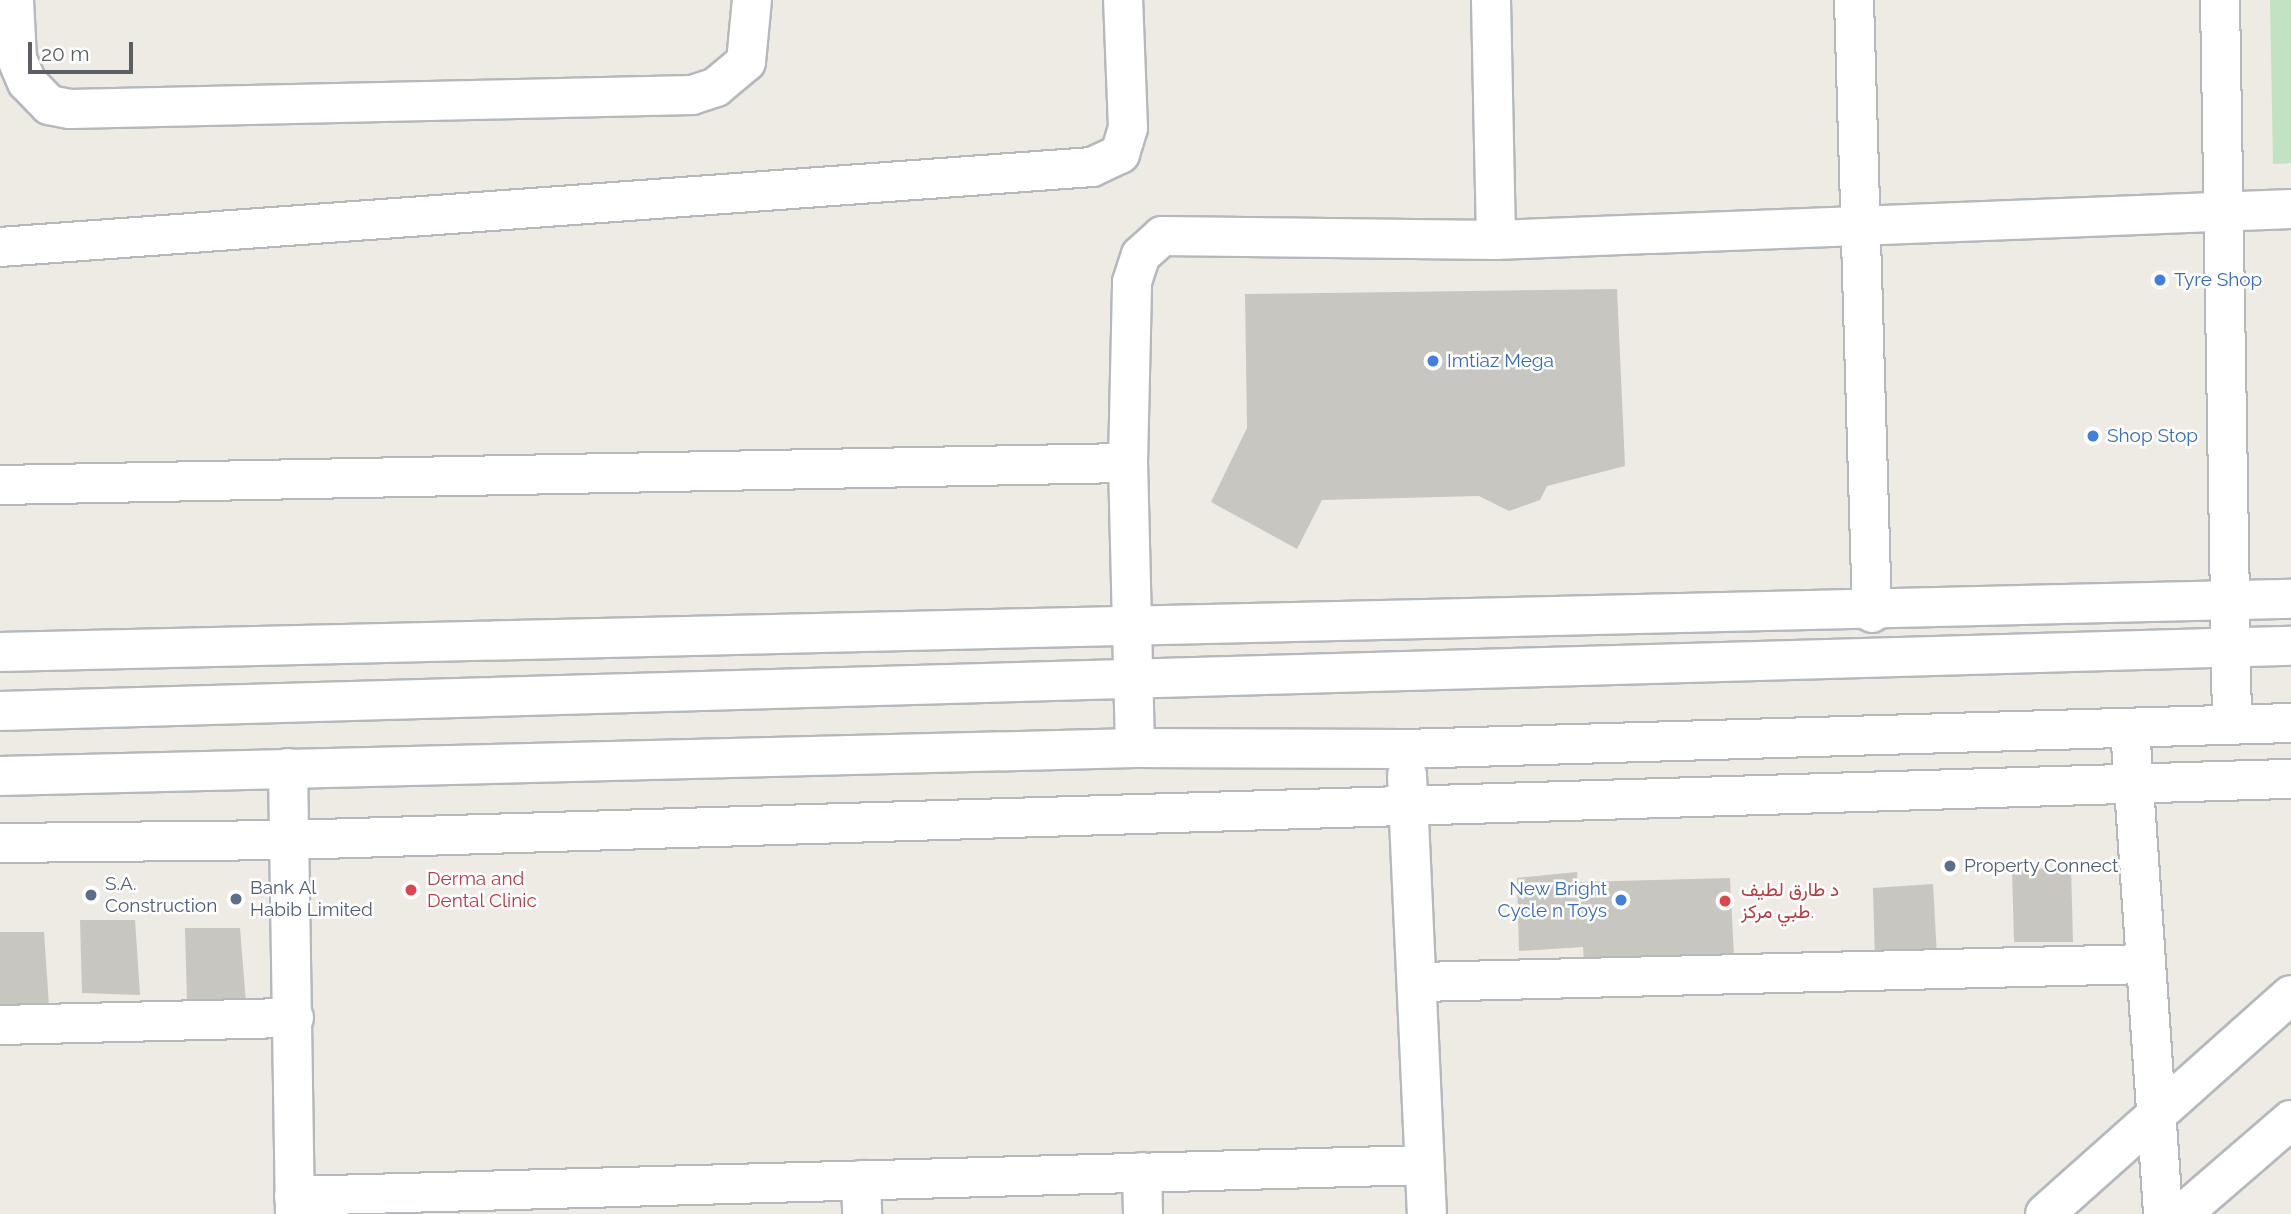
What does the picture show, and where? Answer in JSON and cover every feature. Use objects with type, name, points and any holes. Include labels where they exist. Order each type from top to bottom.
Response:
[{"type":"street","points":[[13,0],[17,59],[27,82],[49,105],[70,108],[692,95],[716,87],[746,62],[752,0]]},
{"type":"street","points":[[0,247],[1092,167],[1120,154],[1128,128],[1123,0]]},
{"type":"street","points":[[1491,0],[1496,240]]},
{"type":"street","points":[[1854,0],[1863,225],[1872,613]]},
{"type":"street","points":[[2220,0],[2232,723]]},
{"type":"street","points":[[1135,748],[1128,463],[1132,282],[1141,255],[1162,236],[1496,240],[2291,209]]},
{"type":"street","points":[[0,485],[1128,463]]},
{"type":"street","points":[[0,652],[1130,626],[1872,613],[2291,599]]},
{"type":"street","points":[[0,711],[2291,646]]},
{"type":"street","points":[[0,776],[1135,748],[1404,749],[2291,723]]},
{"type":"street","points":[[2130,728],[2138,783],[2146,964],[2159,1114],[2163,1214]]},
{"type":"street","points":[[1404,749],[1410,801],[1420,982],[1427,1214]]},
{"type":"street","points":[[288,768],[295,1205],[862,1197],[1142,1172],[1424,1165]]},
{"type":"street","points":[[0,843],[289,840],[1410,801],[2291,779]]},
{"type":"street","points":[[1420,982],[2146,964]]},
{"type":"street","points":[[2045,1214],[2291,995]]},
{"type":"street","points":[[0,1025],[294,1018]]},
{"type":"street","points":[[2182,1214],[2291,1120]]},
{"type":"street","points":[[1142,1172],[1143,1214]]},
{"type":"green space","points":[[2270,0],[2291,0],[2291,163],[2273,164]]},
{"type":"building","name":"Imtiaz Mega","points":[[1617,289],[1625,466],[1547,486],[1540,500],[1509,511],[1479,496],[1322,500],[1297,549],[1211,502],[1247,428],[1245,294]]},
{"type":"building","points":[[2071,868],[2073,942],[2014,942],[2012,869]]},
{"type":"building","points":[[1577,872],[1581,924],[1580,882],[1730,878],[1734,956],[1584,964],[1583,947],[1519,951],[1517,878]]},
{"type":"building","points":[[1933,884],[1937,957],[1875,961],[1873,888]]},
{"type":"building","points":[[80,920],[135,920],[140,995],[82,993]]},
{"type":"building","points":[[185,928],[240,928],[246,1003],[187,1001]]},
{"type":"building","points":[[0,932],[44,932],[49,1006],[0,1005]]},
{"type":"place","name":"Tyre Shop","points":[[2160,280]]},
{"type":"place","name":"Imtiaz Mega","points":[[1433,361]]},
{"type":"place","name":"Shop Stop","points":[[2093,436]]},
{"type":"place","name":"Property Connect","points":[[1950,866]]},
{"type":"place","name":"Derma and Dental Clinic","points":[[411,890]]},
{"type":"place","name":"S.A. Construction","points":[[91,895]]},
{"type":"place","name":"Bank Al Habib Limited","points":[[236,899]]},
{"type":"place","name":"New Bright Cycle n Toys","points":[[1621,900]]},
{"type":"place","name":"د طارق لطیف طبي مرکز.","points":[[1725,901]]}]
